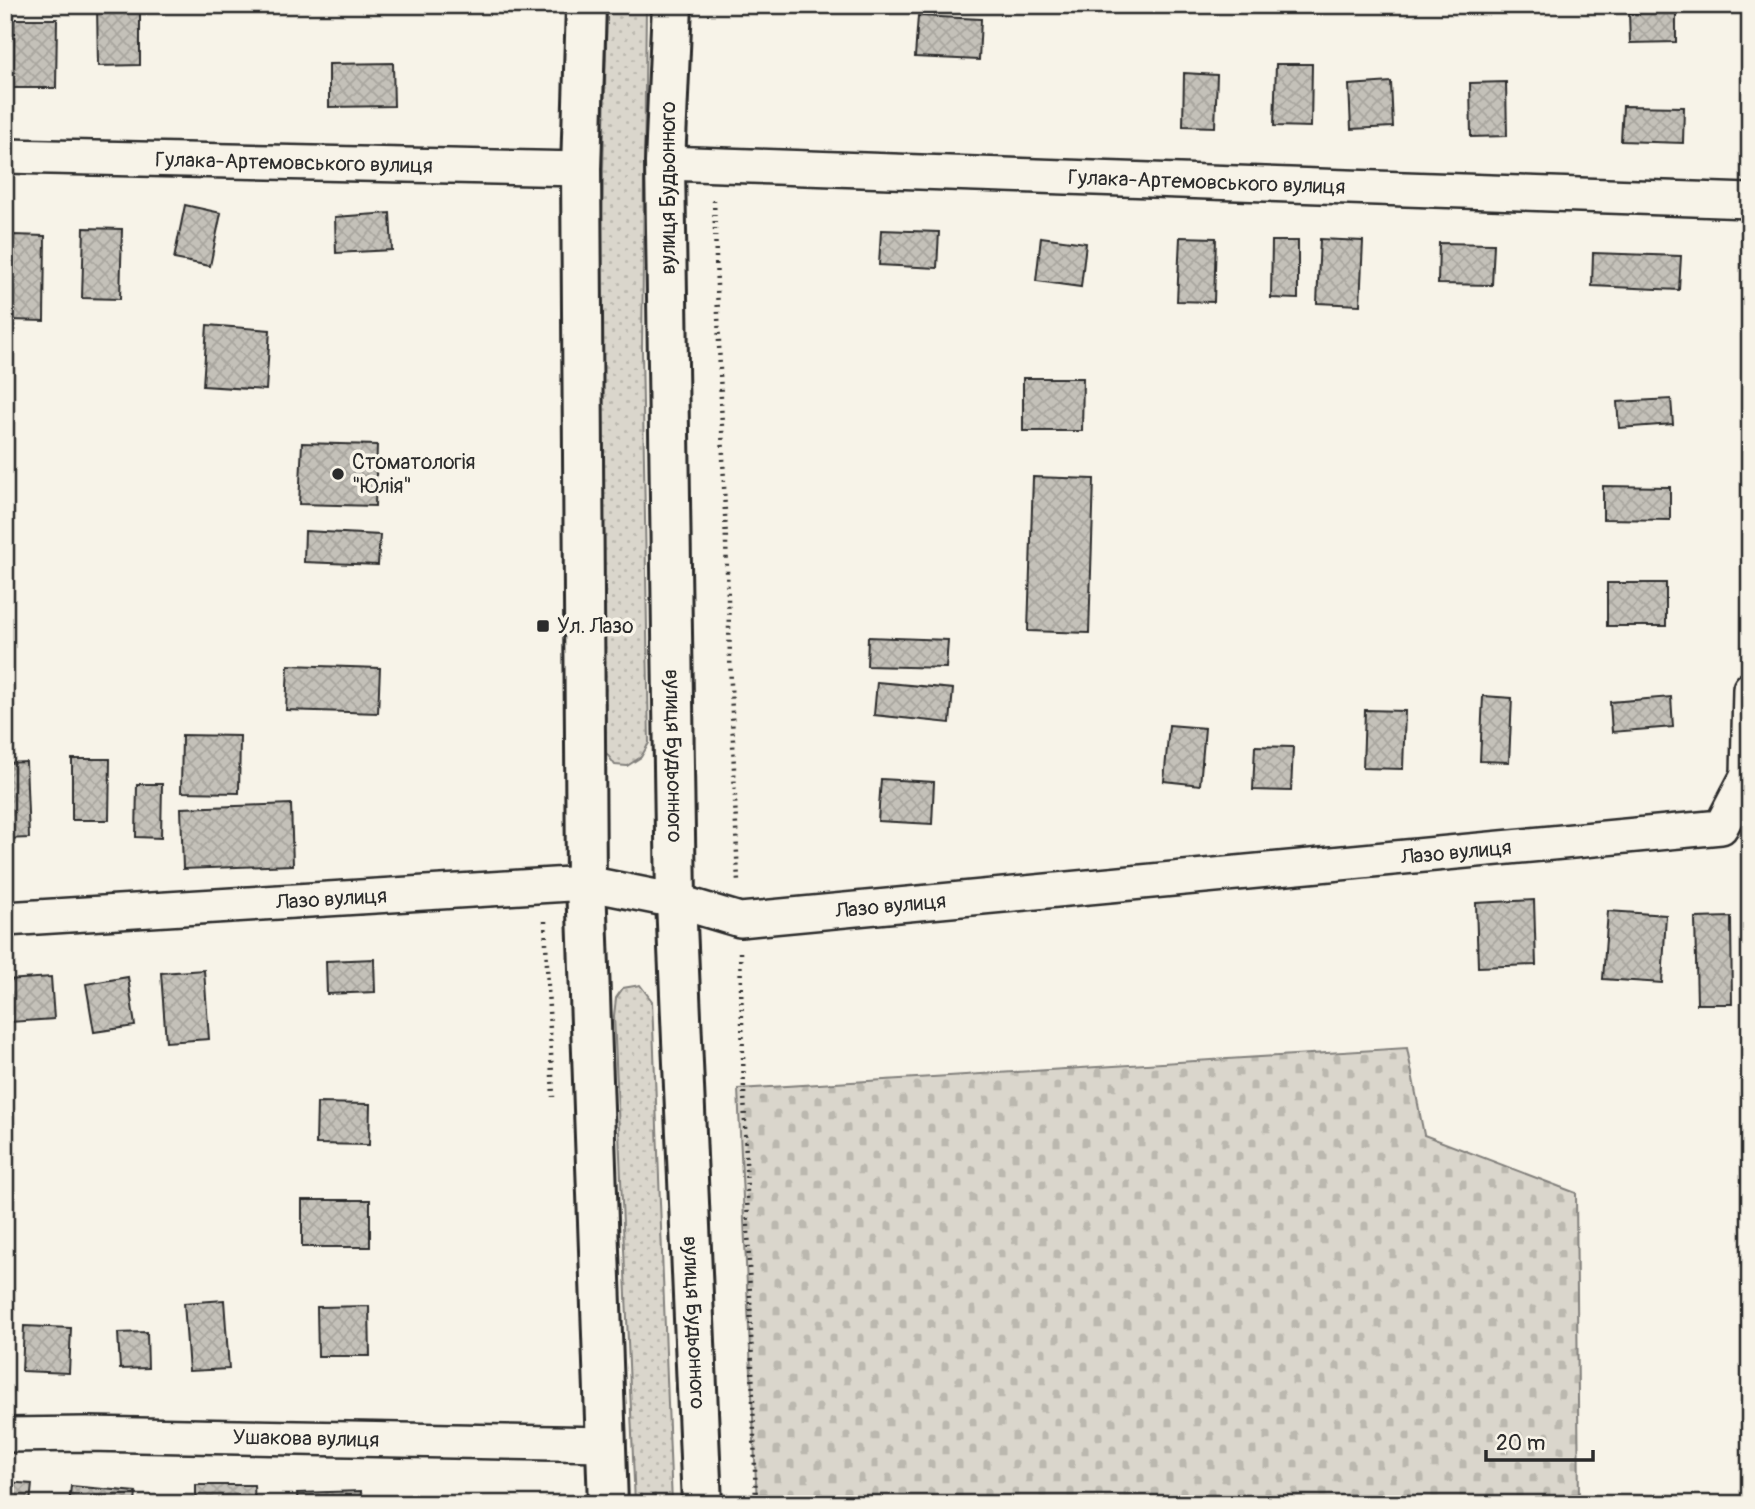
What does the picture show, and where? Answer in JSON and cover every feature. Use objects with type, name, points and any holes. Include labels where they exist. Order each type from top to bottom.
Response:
[{"type":"main road","points":[[586,5],[581,169],[586,883],[608,1504]]},
{"type":"main road","name":"вулиця Будьонного","points":[[672,5],[665,163],[676,901],[702,1504]]},
{"type":"street","name":"Гулака-Артемовського вулиця","points":[[5,156],[581,169]]},
{"type":"street","name":"Гулака-Артемовського вулиця","points":[[665,163],[1750,201]]},
{"type":"street","points":[[1749,775],[1750,689]]},
{"type":"street","name":"Лазо вулиця","points":[[5,919],[586,883],[676,901],[740,920],[1721,827],[1749,775]]},
{"type":"street","name":"Ушакова вулиця","points":[[5,1435],[606,1444]]},
{"type":"path","points":[[712,164],[740,920],[756,1504]]},
{"type":"green space","points":[[607,5],[646,5],[642,350],[649,743],[641,757],[627,766],[615,765],[604,750],[601,256]]},
{"type":"green space","points":[[640,985],[652,1001],[672,1504],[635,1504],[614,1016],[616,998],[623,988]]},
{"type":"green space","points":[[1407,1048],[1424,1135],[1576,1193],[1579,1504],[757,1504],[738,1089]]},
{"type":"building","points":[[97,5],[140,5],[140,65],[98,66]]},
{"type":"building","points":[[875,5],[921,5],[921,9],[875,8]]},
{"type":"building","points":[[1676,12],[1676,42],[1630,43],[1629,13]]},
{"type":"building","points":[[918,16],[981,19],[979,60],[915,57]]},
{"type":"building","points":[[14,19],[57,19],[56,88],[13,88]]},
{"type":"building","points":[[393,63],[394,106],[329,107],[329,64]]},
{"type":"building","points":[[1276,64],[1312,64],[1311,127],[1274,126]]},
{"type":"building","points":[[1184,73],[1217,75],[1215,127],[1183,126]]},
{"type":"building","points":[[1391,82],[1393,127],[1351,129],[1349,85]]},
{"type":"building","points":[[1506,82],[1507,136],[1471,137],[1470,83]]},
{"type":"building","points":[[1623,106],[1684,107],[1683,143],[1621,141]]},
{"type":"building","points":[[185,205],[221,213],[210,266],[174,259]]},
{"type":"building","points":[[390,213],[392,250],[336,253],[335,217]]},
{"type":"building","points":[[84,228],[122,229],[120,299],[82,298]]},
{"type":"building","points":[[881,230],[939,232],[937,268],[879,265]]},
{"type":"building","points":[[13,235],[45,236],[44,321],[11,320]]},
{"type":"building","points":[[1041,237],[1086,243],[1081,287],[1036,281]]},
{"type":"building","points":[[1180,237],[1216,238],[1214,302],[1177,301]]},
{"type":"building","points":[[1320,239],[1363,241],[1360,305],[1317,303]]},
{"type":"building","points":[[1272,241],[1298,241],[1298,299],[1271,298]]},
{"type":"building","points":[[1439,243],[1494,244],[1492,285],[1438,284]]},
{"type":"building","points":[[1593,253],[1681,256],[1679,290],[1592,286]]},
{"type":"building","points":[[207,325],[270,330],[266,390],[203,386]]},
{"type":"building","points":[[1023,378],[1083,378],[1082,431],[1023,431]]},
{"type":"building","points":[[1671,399],[1673,424],[1619,428],[1617,402]]},
{"type":"building","name":"Стоматологія \"Юлія\"","points":[[302,443],[377,445],[375,506],[299,504]]},
{"type":"building","points":[[1033,477],[1094,479],[1089,633],[1028,631]]},
{"type":"building","points":[[1603,486],[1670,487],[1670,520],[1603,519]]},
{"type":"building","points":[[305,531],[380,535],[378,565],[304,562]]},
{"type":"building","points":[[1607,583],[1666,583],[1666,626],[1607,626]]},
{"type":"building","points":[[868,637],[948,640],[946,668],[867,666]]},
{"type":"building","points":[[288,665],[380,668],[378,713],[286,710]]},
{"type":"building","points":[[877,682],[953,689],[950,723],[874,715]]},
{"type":"building","points":[[1483,696],[1512,698],[1509,762],[1480,761]]},
{"type":"building","points":[[1671,697],[1673,727],[1612,732],[1610,702]]},
{"type":"building","points":[[1365,710],[1405,711],[1403,769],[1363,768]]},
{"type":"building","points":[[1169,725],[1205,728],[1200,785],[1164,781]]},
{"type":"building","points":[[182,735],[240,736],[239,793],[181,792]]},
{"type":"building","points":[[1255,746],[1293,747],[1291,791],[1253,790]]},
{"type":"building","points":[[72,759],[110,759],[109,820],[72,820]]},
{"type":"building","points":[[26,762],[29,838],[5,839],[5,763]]},
{"type":"building","points":[[881,779],[934,782],[932,824],[878,821]]},
{"type":"building","points":[[137,784],[162,784],[161,838],[136,837]]},
{"type":"building","points":[[291,804],[293,865],[183,869],[181,808]]},
{"type":"building","points":[[1534,900],[1536,965],[1478,967],[1476,903]]},
{"type":"building","points":[[1608,911],[1666,915],[1662,983],[1603,979]]},
{"type":"building","points":[[1731,917],[1732,1004],[1697,1004],[1695,918]]},
{"type":"building","points":[[374,959],[375,992],[327,994],[326,961]]},
{"type":"building","points":[[204,970],[209,1039],[166,1042],[161,973]]},
{"type":"building","points":[[51,977],[54,1019],[10,1022],[7,980]]},
{"type":"building","points":[[128,977],[135,1026],[94,1032],[86,984]]},
{"type":"building","points":[[317,1103],[370,1104],[369,1145],[316,1144]]},
{"type":"building","points":[[302,1200],[370,1200],[370,1247],[302,1247]]},
{"type":"building","points":[[224,1300],[229,1369],[189,1371],[184,1303]]},
{"type":"building","points":[[369,1306],[370,1356],[318,1356],[317,1307]]},
{"type":"building","points":[[24,1326],[71,1328],[69,1373],[22,1371]]},
{"type":"building","points":[[147,1332],[148,1368],[120,1369],[118,1333]]},
{"type":"building","points":[[5,1482],[32,1484],[30,1504],[5,1504]]},
{"type":"building","points":[[196,1485],[254,1485],[255,1504],[196,1504]]},
{"type":"building","points":[[71,1486],[136,1492],[135,1504],[69,1504]]},
{"type":"building","points":[[361,1491],[361,1504],[298,1504],[297,1493]]},
{"type":"place","name":"Стоматологія \"Юлія\"","points":[[338,474]]},
{"type":"place","name":"Ул. Лазо","points":[[543,626]]}]
